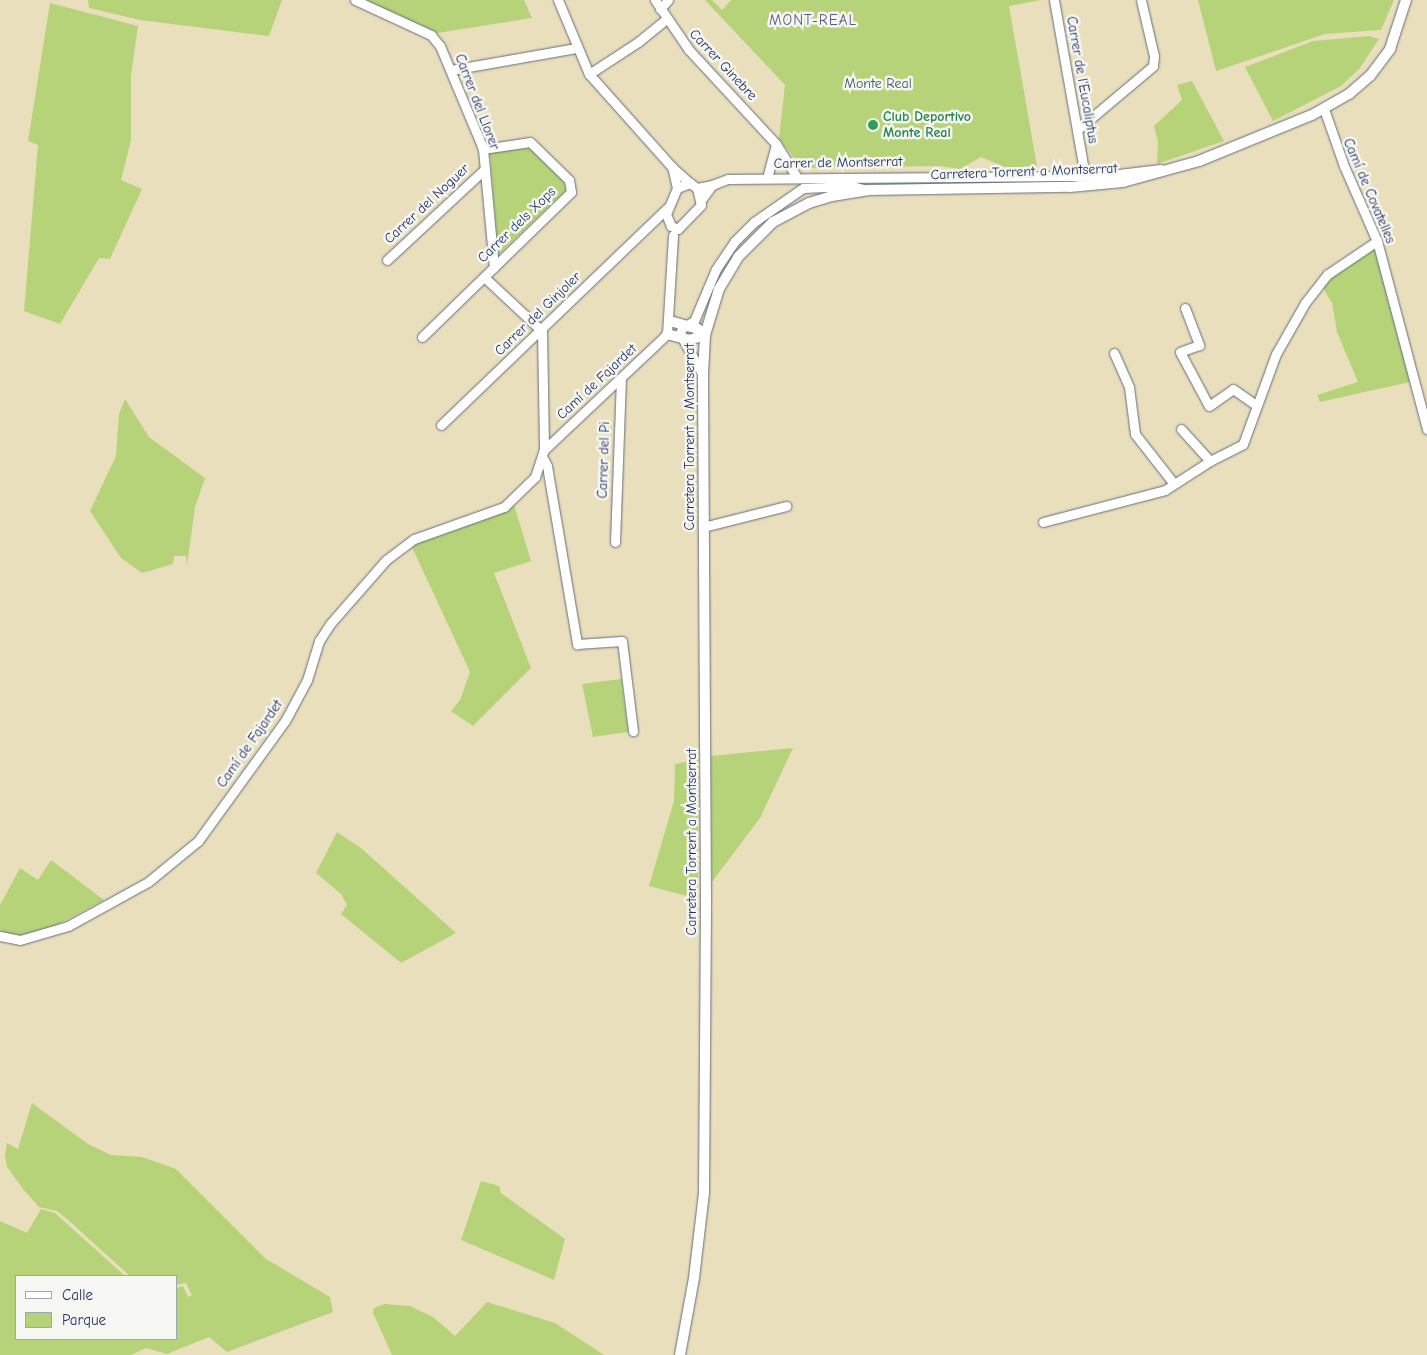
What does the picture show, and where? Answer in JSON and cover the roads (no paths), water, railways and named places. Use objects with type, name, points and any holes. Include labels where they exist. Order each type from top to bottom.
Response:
[{"type":"main road","name":"Carretera Torrent a Montserrat","points":[[680,1355],[698,1250],[705,1149],[703,375],[705,335],[713,302],[727,273],[754,239],[773,222],[809,203],[832,196],[870,190],[1098,185],[1174,169],[1324,109],[1360,86],[1379,64],[1392,43],[1406,0]]},
{"type":"main road","points":[[669,327],[686,324],[705,335]]},
{"type":"main road","points":[[669,327],[684,339],[705,335]]},
{"type":"street","name":"Carrer del Llorer","points":[[355,0],[431,35],[440,46],[483,149],[494,267]]},
{"type":"street","points":[[558,0],[588,74],[672,167],[693,186],[701,200]]},
{"type":"street","name":"Carrer Ginebre","points":[[655,0],[666,19],[689,50],[776,144],[797,178]]},
{"type":"street","points":[[660,9],[668,0]]},
{"type":"street","name":"Carrer de l'Eucaliptus","points":[[1054,0],[1083,164]]},
{"type":"street","points":[[1077,130],[1153,66],[1154,56],[1141,0]]},
{"type":"street","points":[[588,74],[638,42],[666,19]]},
{"type":"street","points":[[451,70],[576,48]]},
{"type":"street","name":"Camí de Covatelles","points":[[1324,109],[1344,166],[1377,241],[1427,429]]},
{"type":"street","name":"Carrer dels Xops","points":[[422,337],[568,195],[571,188],[569,180],[530,142],[483,149]]},
{"type":"street","points":[[767,178],[776,144]]},
{"type":"street","points":[[1077,176],[1083,164],[1092,176]]},
{"type":"street","points":[[669,327],[672,227],[667,208],[677,188],[672,167]]},
{"type":"street","name":"Carrer del Noguer","points":[[387,260],[485,169]]},
{"type":"street","name":"Carrer de Montserrat","points":[[677,188],[712,185],[728,179],[946,175],[1092,176],[1174,169]]},
{"type":"street","points":[[672,227],[701,205],[701,200],[712,185]]},
{"type":"street","name":"Carrer de Montserrat","points":[[686,324],[694,321],[716,269],[735,241],[754,222],[788,196],[813,187],[852,186],[870,190]]},
{"type":"street","name":"Carrer del Ginjoler","points":[[441,425],[542,331],[667,208]]},
{"type":"street","points":[[653,222],[672,227]]},
{"type":"street","points":[[1043,522],[1165,490],[1210,460],[1244,444],[1276,354],[1313,291],[1328,274],[1377,241]]},
{"type":"street","points":[[484,277],[542,331],[543,454],[547,466],[577,644],[622,641],[633,730]]},
{"type":"street","points":[[1184,308],[1199,345],[1180,352],[1209,406],[1233,389],[1257,406]]},
{"type":"street","points":[[686,324],[680,334],[703,375]]},
{"type":"street","name":"Camí de Fajardet","points":[[0,936],[20,940],[68,926],[148,882],[189,850],[285,721],[307,680],[319,641],[369,578],[386,560],[414,539],[504,507],[534,477],[543,454],[621,378],[669,327]]},
{"type":"street","points":[[1114,354],[1130,387],[1135,434],[1174,484]]},
{"type":"street","name":"Carrer del Pi","points":[[614,542],[621,378]]},
{"type":"street","points":[[1181,429],[1210,460]]},
{"type":"street","points":[[703,527],[786,506]]},
{"type":"place","name":"Club Deportivo Monte Real","points":[[873,125]]},
{"type":"district","name":"MONT-REAL","points":[[813,21]]},
{"type":"park label","name":"Monte Real","points":[[878,84]]}]
